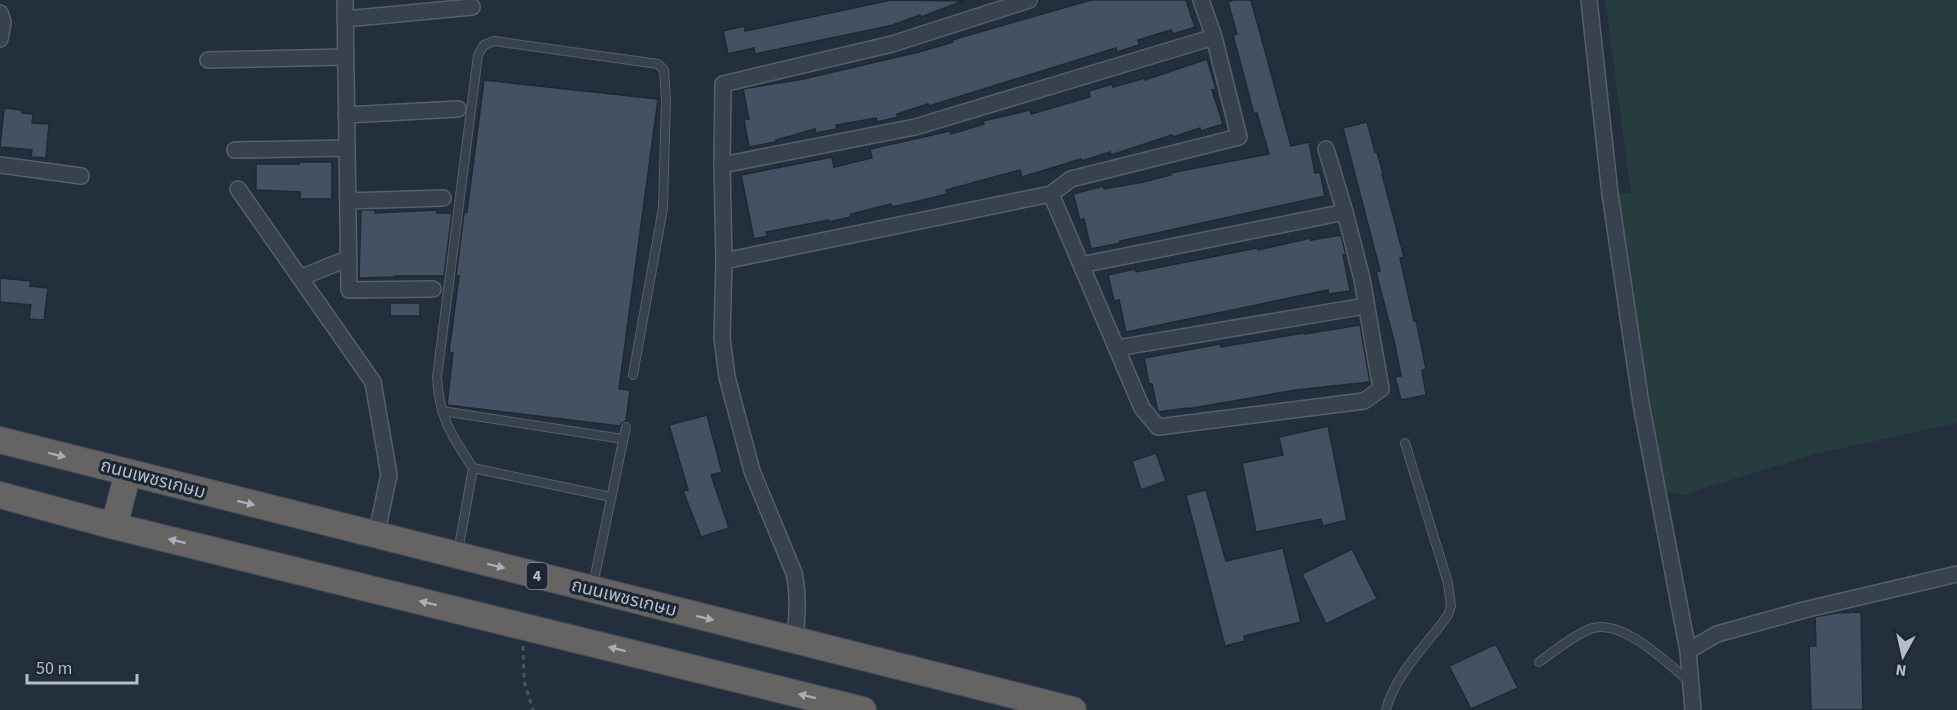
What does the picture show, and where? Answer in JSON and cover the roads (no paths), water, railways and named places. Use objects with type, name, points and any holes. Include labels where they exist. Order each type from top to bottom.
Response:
[{"type":"highway","name":"ถนนเพชรเกษม","points":[[0,440],[1073,710]]},
{"type":"highway","points":[[114,526],[128,473]]},
{"type":"highway","points":[[0,495],[114,526],[863,710]]},
{"type":"street","points":[[345,0],[349,290],[433,289]]},
{"type":"street","points":[[795,640],[798,605],[794,573],[752,471],[727,377],[722,338],[723,84],[892,44],[1029,0]]},
{"type":"street","points":[[724,261],[1051,194],[1071,179],[1239,137],[1214,37],[1201,0]]},
{"type":"street","points":[[1589,0],[1610,194],[1639,392],[1688,651],[1693,710]]},
{"type":"street","points":[[345,19],[472,7]]},
{"type":"street","points":[[0,13],[3,22],[0,39]]},
{"type":"street","points":[[722,165],[915,127],[1214,37]]},
{"type":"street","points":[[208,60],[345,57]]},
{"type":"street","points":[[346,115],[458,109]]},
{"type":"street","points":[[235,150],[347,148]]},
{"type":"street","points":[[1051,194],[1142,408],[1158,427],[1364,401],[1381,389],[1362,279],[1326,149]]},
{"type":"street","points":[[0,165],[81,176]]},
{"type":"street","points":[[238,189],[373,382],[389,475],[376,536]]},
{"type":"street","points":[[348,201],[443,198]]},
{"type":"street","points":[[1081,265],[1345,212]]},
{"type":"street","points":[[300,278],[349,258]]},
{"type":"street","points":[[1117,348],[1365,306]]},
{"type":"street","points":[[1688,651],[1717,634],[1727,631],[1804,610],[1957,574]]},
{"type":"lane","points":[[457,556],[473,468],[450,433],[438,400],[438,377],[478,55],[484,45],[494,41],[658,64],[664,70],[666,99],[663,208],[633,375]]},
{"type":"lane","points":[[442,411],[623,439]]},
{"type":"lane","points":[[593,590],[626,427]]},
{"type":"lane","points":[[1386,710],[1398,681],[1448,615],[1451,606],[1448,583],[1405,443]]},
{"type":"lane","points":[[473,468],[611,497]]},
{"type":"lane","points":[[1539,662],[1582,634],[1602,626],[1610,627],[1645,646],[1690,682]]}]
